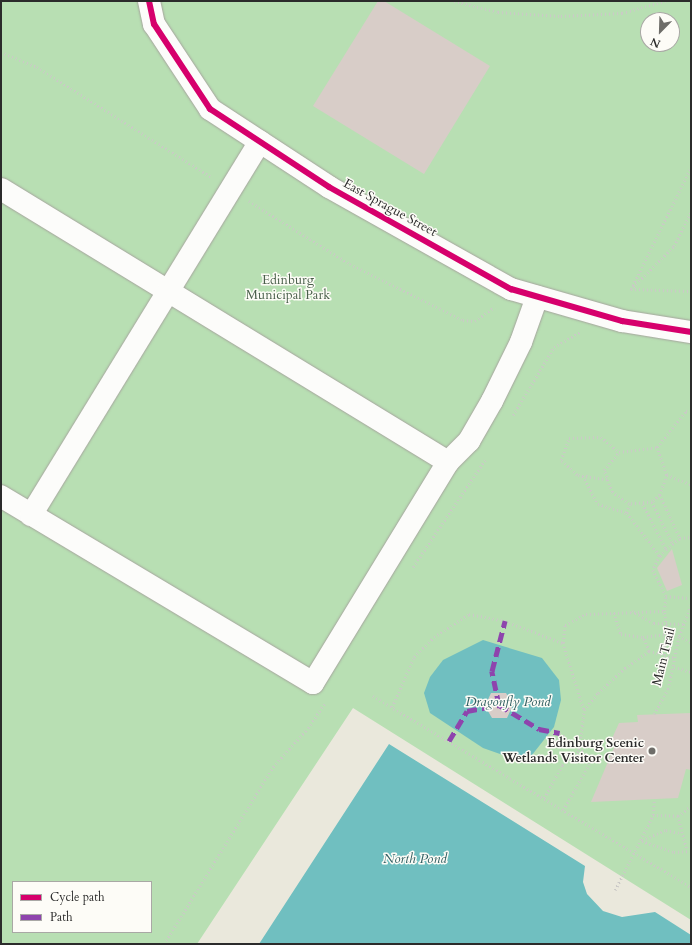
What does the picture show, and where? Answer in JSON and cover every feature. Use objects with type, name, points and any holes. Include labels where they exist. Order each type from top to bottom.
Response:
[{"type":"street","name":"East Sprague Street","points":[[149,1],[154,24],[210,109],[329,187],[511,290],[622,321],[691,332]]},
{"type":"street","points":[[31,515],[260,142]]},
{"type":"street","points":[[1,189],[448,462]]},
{"type":"street","points":[[1,496],[313,683],[448,462],[468,441],[492,401],[521,342],[537,297]]},
{"type":"path","points":[[454,1],[498,12],[561,16],[622,13],[665,1]]},
{"type":"path","points":[[1,52],[37,67],[216,180]]},
{"type":"path","points":[[631,289],[691,167]]},
{"type":"path","points":[[249,201],[350,264],[463,320],[475,322],[494,307]]},
{"type":"path","points":[[631,289],[674,246],[691,211]]},
{"type":"path","points":[[631,289],[691,291]]},
{"type":"path","points":[[657,448],[667,475],[660,495],[652,502],[643,504],[628,504],[612,492],[604,470],[618,452],[657,448],[686,411],[691,410]]},
{"type":"path","points":[[607,480],[577,475],[561,460],[569,438],[601,437],[618,452]]},
{"type":"path","points":[[667,475],[691,484]]},
{"type":"path","points":[[583,476],[598,504],[627,513],[660,556]]},
{"type":"path","points":[[660,495],[680,538]]},
{"type":"path","points":[[652,502],[673,544]]},
{"type":"path","points":[[627,513],[628,504]]},
{"type":"path","points":[[643,504],[666,549]]},
{"type":"path","points":[[664,655],[667,634],[664,611],[666,596],[653,570],[660,556],[666,549],[680,538],[691,537]]},
{"type":"path","points":[[666,596],[691,598]]},
{"type":"path","points":[[544,798],[562,765],[579,750],[584,710],[563,643],[564,625],[586,614],[632,611],[664,611]]},
{"type":"path","points":[[632,611],[654,623],[683,624]]},
{"type":"path","points":[[614,613],[621,634],[642,637],[667,634]]},
{"type":"path","points":[[392,707],[414,657],[434,637],[469,614],[505,621],[563,643]]},
{"type":"path","points":[[680,636],[691,642]]},
{"type":"path","points":[[642,637],[649,652]]},
{"type":"path","points":[[584,710],[619,672],[649,652],[676,658]]},
{"type":"path","points":[[674,667],[691,672]]},
{"type":"path","points":[[373,696],[691,887]]},
{"type":"path","points":[[560,733],[579,750],[592,759],[610,756]]},
{"type":"path","points":[[563,810],[592,759]]},
{"type":"path","points":[[615,890],[642,841],[653,815],[654,799]]},
{"type":"path","points":[[653,815],[678,816],[691,806]]},
{"type":"path","points":[[678,816],[680,833],[687,849]]},
{"type":"path","points":[[642,841],[666,830],[680,833]]},
{"type":"path","points":[[642,841],[674,852],[687,849],[691,851]]},
{"type":"green space","name":"Edinburg Municipal Park","points":[[1,1],[691,1],[691,920],[353,708],[197,944],[1,944]]},
{"type":"water","name":"Dragonfly Pond","points":[[483,640],[542,658],[559,680],[561,700],[554,727],[532,755],[514,759],[483,748],[430,713],[424,693],[430,677],[443,660]]},
{"type":"water","name":"North Pond","points":[[389,744],[585,866],[583,882],[587,894],[603,911],[622,917],[655,912],[691,935],[691,944],[259,944]]},
{"type":"building","points":[[378,1],[384,1],[490,66],[424,174],[313,106]]},
{"type":"building","points":[[672,549],[682,585],[667,591],[657,568]]},
{"type":"building","points":[[491,693],[506,693],[513,705],[507,718],[492,718],[485,706]]},
{"type":"building","name":"Edinburg Scenic Wetlands Visitor Center","points":[[691,713],[691,770],[686,769],[678,798],[591,802],[615,745],[610,743],[619,723],[638,722],[637,715]]},
{"type":"marked path","points":[[449,741],[467,711],[499,705],[492,671],[505,621]]},
{"type":"marked path","points":[[499,705],[539,729],[560,733]]},
{"type":"cycle path","points":[[149,1],[154,24],[210,109],[329,187],[511,289],[622,321],[691,332]]},
{"type":"place","name":"Edinburg Scenic Wetlands Visitor Center","points":[[652,751]]}]
